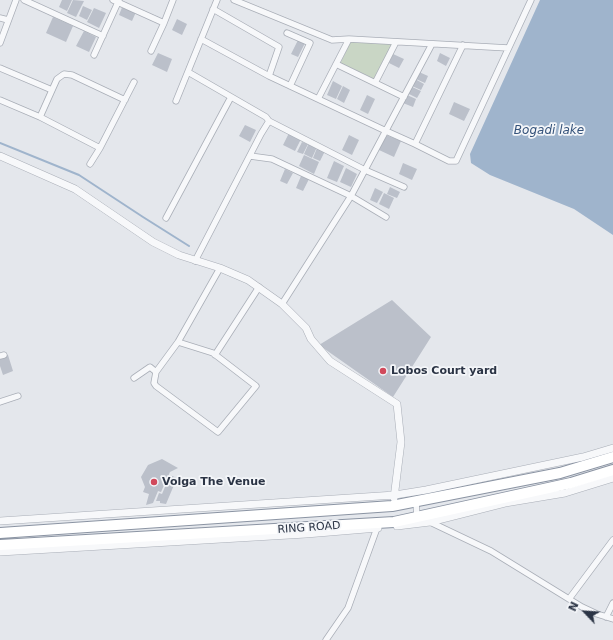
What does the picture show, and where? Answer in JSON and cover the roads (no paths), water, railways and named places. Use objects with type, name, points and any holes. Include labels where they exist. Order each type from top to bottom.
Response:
[{"type":"highway","name":"RING ROAD","points":[[0,533],[393,506],[560,473],[613,457]]},
{"type":"highway","name":"RING ROAD","points":[[0,545],[424,519],[572,487],[613,470]]},
{"type":"street","points":[[0,44],[16,0]]},
{"type":"street","points":[[24,0],[103,36]]},
{"type":"street","points":[[151,51],[173,0]]},
{"type":"street","points":[[176,101],[217,0]]},
{"type":"street","points":[[234,0],[332,40],[349,39],[508,48]]},
{"type":"street","points":[[201,39],[269,76],[318,98],[386,132],[415,144],[449,162],[456,161],[530,0]]},
{"type":"street","points":[[94,55],[117,1],[164,23]]},
{"type":"street","points":[[213,10],[280,47],[269,76]]},
{"type":"street","points":[[0,18],[8,20]]},
{"type":"street","points":[[287,33],[310,43],[290,86]]},
{"type":"street","points":[[318,98],[349,39]]},
{"type":"street","points":[[375,83],[396,42]]},
{"type":"street","points":[[282,304],[351,196],[432,44]]},
{"type":"street","points":[[415,144],[463,45]]},
{"type":"street","points":[[336,64],[404,97]]},
{"type":"street","points":[[0,68],[52,90]]},
{"type":"street","points":[[188,72],[266,117],[269,121],[365,170],[404,187]]},
{"type":"street","points":[[40,117],[57,79],[64,74],[72,75],[125,100]]},
{"type":"street","points":[[90,164],[100,148],[134,82]]},
{"type":"street","points":[[166,218],[232,97]]},
{"type":"street","points":[[0,100],[40,117],[100,148]]},
{"type":"street","points":[[195,261],[269,121]]},
{"type":"street","points":[[0,156],[75,189],[153,242],[195,261],[220,268],[259,286],[282,304],[306,328],[311,339],[330,361],[397,404],[401,442],[393,506]]},
{"type":"street","points":[[250,156],[272,158],[351,196],[386,216]]},
{"type":"street","points":[[178,342],[215,355],[256,386],[218,432],[154,383],[156,372],[178,342],[220,268]]},
{"type":"street","points":[[215,355],[259,286]]},
{"type":"street","points":[[134,378],[150,367],[156,372]]},
{"type":"street","points":[[0,402],[18,396]]},
{"type":"street","points":[[0,521],[368,498],[395,495],[426,490],[583,457],[613,448]]},
{"type":"street","points":[[572,487],[613,478]]},
{"type":"street","points":[[416,501],[424,519]]},
{"type":"street","points":[[0,552],[378,528],[424,519],[491,551],[582,607],[613,619]]},
{"type":"street","points":[[328,639],[348,608],[378,528]]},
{"type":"street","points":[[569,599],[613,540]]},
{"type":"street","points":[[606,616],[613,603]]},
{"type":"water","name":"Bogadi lake","points":[[540,0],[613,0],[613,235],[574,209],[490,175],[471,163],[470,154]]},
{"type":"waterway","points":[[0,143],[79,175],[189,246]]},
{"type":"place","name":"Lobos Court yard","points":[[383,371]]},
{"type":"place","name":"Volga The Venue","points":[[154,482]]}]
